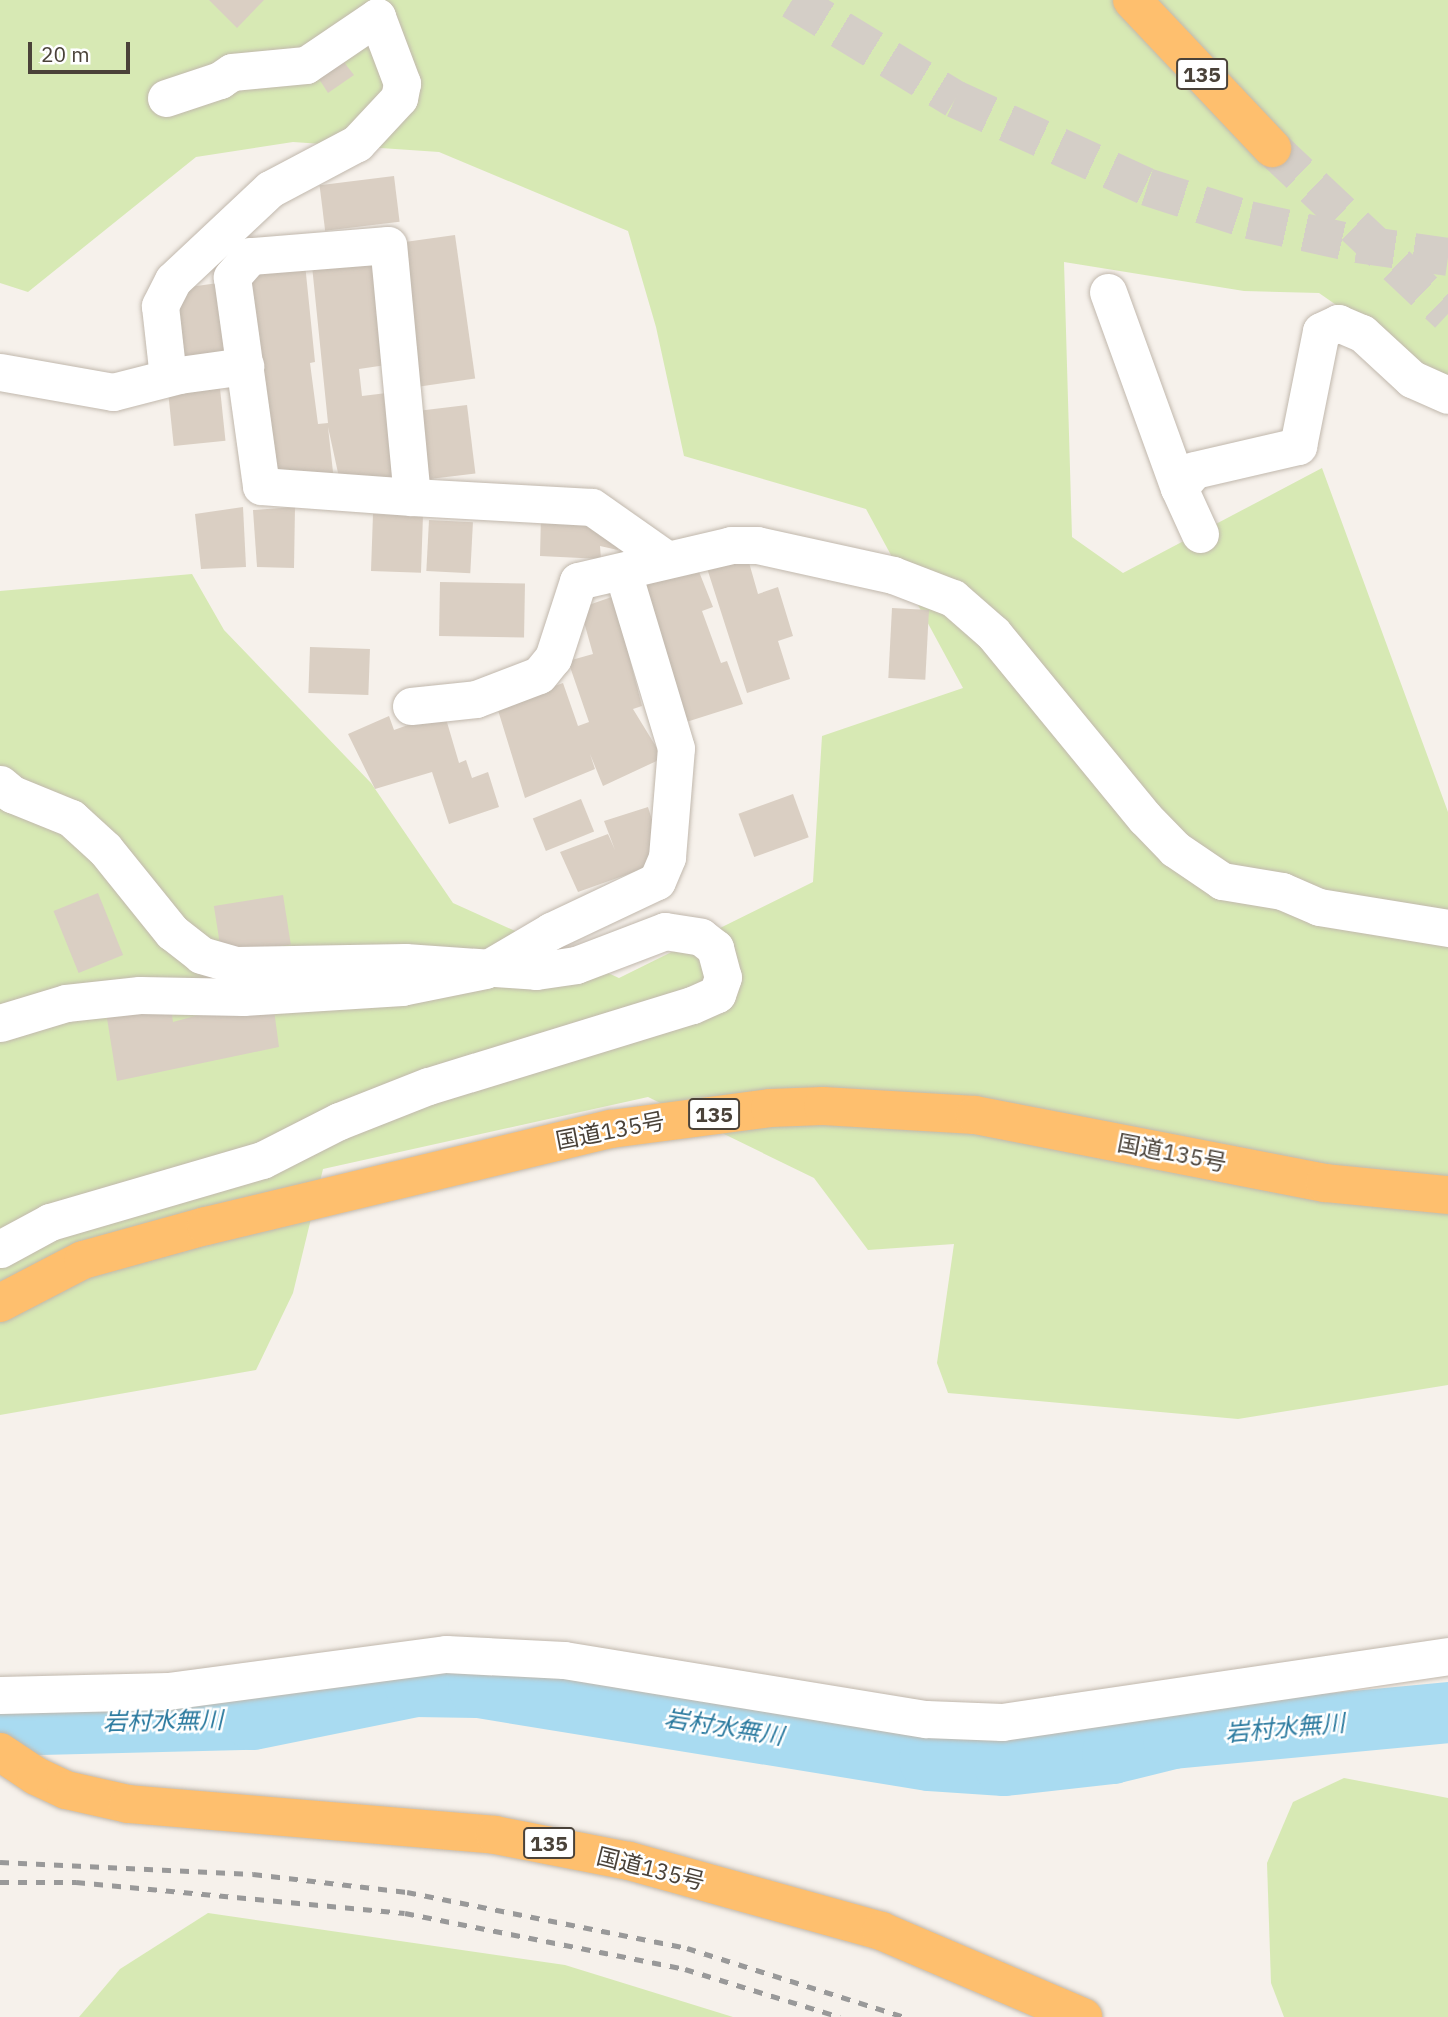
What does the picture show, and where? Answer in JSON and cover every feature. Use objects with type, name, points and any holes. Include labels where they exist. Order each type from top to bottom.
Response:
[{"type":"highway","name":"135","points":[[1132,0],[1272,148]]},
{"type":"highway","name":"国道135号","points":[[0,1303],[18,1290],[83,1260],[206,1226],[611,1129],[770,1108],[822,1106],[975,1115],[1325,1183],[1448,1195]]},
{"type":"highway","name":"国道135号","points":[[0,1752],[51,1783],[115,1802],[495,1835],[629,1861],[881,1931],[1083,2017]]},
{"type":"street","points":[[166,98],[220,80],[232,72],[306,65],[377,17],[402,83],[399,98],[356,143],[270,189],[173,280],[160,306],[169,377]]},
{"type":"street","points":[[412,497],[388,245],[250,256],[232,277],[261,486],[412,497],[592,507],[666,559]]},
{"type":"street","points":[[1108,292],[1178,488],[1200,534]]},
{"type":"street","points":[[1178,488],[1194,470],[1298,446],[1321,331],[1338,323],[1363,333],[1412,379],[1448,395]]},
{"type":"street","points":[[0,372],[113,392],[169,377],[245,366]]},
{"type":"street","points":[[411,706],[476,699],[538,675],[553,658],[578,581],[731,545],[757,545],[893,575],[953,598],[993,633],[1145,818],[1175,849],[1222,881],[1282,891],[1319,907],[1448,928]]},
{"type":"street","points":[[0,1023],[78,1002],[140,995],[243,997],[402,987],[485,970],[551,931],[657,881],[667,857],[676,748],[623,572]]},
{"type":"street","points":[[0,784],[12,794],[71,818],[105,849],[172,932],[201,955],[237,965],[405,962],[485,970],[536,971],[576,965],[665,931],[701,937],[715,947],[721,959],[723,977],[717,994],[692,1005],[428,1086],[339,1121],[262,1160],[50,1222],[0,1250]]},
{"type":"street","points":[[0,1695],[168,1691],[446,1654],[564,1660],[926,1719],[1002,1722],[1448,1656]]},
{"type":"green space","points":[[0,0],[1448,0],[1448,383],[1319,293],[1244,291],[1064,262],[1072,537],[1123,573],[1322,468],[1448,812],[1448,1385],[1238,1419],[948,1393],[937,1363],[954,1244],[868,1250],[814,1178],[648,1097],[323,1169],[293,1293],[256,1370],[0,1415],[0,591],[192,574],[224,630],[371,783],[453,903],[619,978],[813,882],[822,736],[963,688],[866,509],[684,456],[656,327],[628,231],[439,152],[293,142],[196,157],[28,292],[0,283]]},
{"type":"green space","points":[[1344,1778],[1448,1798],[1448,2017],[1284,2017],[1271,1983],[1267,1863],[1293,1802]]},
{"type":"green space","points":[[208,1913],[565,1965],[733,2017],[79,2017],[120,1969]]},
{"type":"building","points":[[209,0],[264,0],[237,28]]},
{"type":"building","points":[[332,47],[354,75],[328,93],[312,68]]},
{"type":"building","points":[[394,176],[400,222],[325,231],[320,185]]},
{"type":"building","points":[[455,235],[475,379],[420,386],[400,243]]},
{"type":"building","points":[[374,259],[386,365],[359,369],[362,396],[395,392],[402,466],[391,484],[340,482],[328,427],[334,481],[273,480],[242,273],[305,264],[315,362],[310,363],[318,424],[328,423],[312,266]]},
{"type":"building","points":[[218,283],[228,357],[175,365],[165,291]]},
{"type":"building","points":[[219,379],[225,441],[174,446],[167,384]]},
{"type":"building","points":[[467,405],[475,473],[428,479],[419,411]]},
{"type":"building","points":[[243,507],[246,567],[201,569],[195,514]]},
{"type":"building","points":[[295,507],[294,568],[257,567],[253,510]]},
{"type":"building","points":[[373,514],[423,516],[421,573],[371,571]]},
{"type":"building","points":[[541,515],[616,531],[618,550],[600,546],[601,559],[540,556]]},
{"type":"building","points":[[429,520],[473,522],[470,573],[426,571]]},
{"type":"building","points":[[746,552],[758,594],[778,587],[793,636],[778,641],[790,679],[747,693],[705,562]]},
{"type":"building","points":[[694,559],[713,607],[702,611],[721,663],[727,661],[743,704],[680,724],[636,579]]},
{"type":"building","points":[[440,582],[525,583],[524,637],[439,636]]},
{"type":"building","points":[[623,593],[626,644],[642,706],[633,709],[663,758],[603,786],[590,754],[595,769],[525,798],[497,707],[563,683],[578,726],[589,722],[568,661],[593,654],[580,608]]},
{"type":"building","points":[[892,608],[929,610],[925,680],[888,678]]},
{"type":"building","points":[[310,647],[370,649],[368,695],[308,693]]},
{"type":"building","points":[[444,712],[459,763],[466,760],[472,778],[488,772],[499,807],[449,824],[432,772],[375,789],[348,734],[389,716],[394,730]]},
{"type":"building","points":[[793,794],[809,837],[754,857],[738,814]]},
{"type":"building","points":[[581,799],[594,831],[546,851],[533,818]]},
{"type":"building","points":[[648,807],[665,861],[578,892],[560,852],[608,834],[615,850],[604,821]]},
{"type":"building","points":[[98,893],[123,955],[79,973],[53,911]]},
{"type":"building","points":[[283,895],[291,944],[222,955],[214,906]]},
{"type":"building","points":[[272,995],[279,1047],[117,1081],[106,1012],[171,1008],[173,1022]]},
{"type":"waterway","name":"岩村水無川","points":[[0,1725],[252,1719],[415,1686],[478,1687],[929,1760],[1004,1765],[1112,1753],[1173,1738],[1448,1712]]},
{"type":"tunnel","points":[[792,0],[955,99],[1147,187],[1249,220],[1357,244],[1448,257]]},
{"type":"tunnel","points":[[1272,148],[1448,314]]},
{"type":"railway","points":[[0,1862],[253,1874],[407,1892],[687,1948],[904,2017]]},
{"type":"railway","points":[[0,1882],[76,1882],[405,1913],[685,1969],[840,2017]]}]
